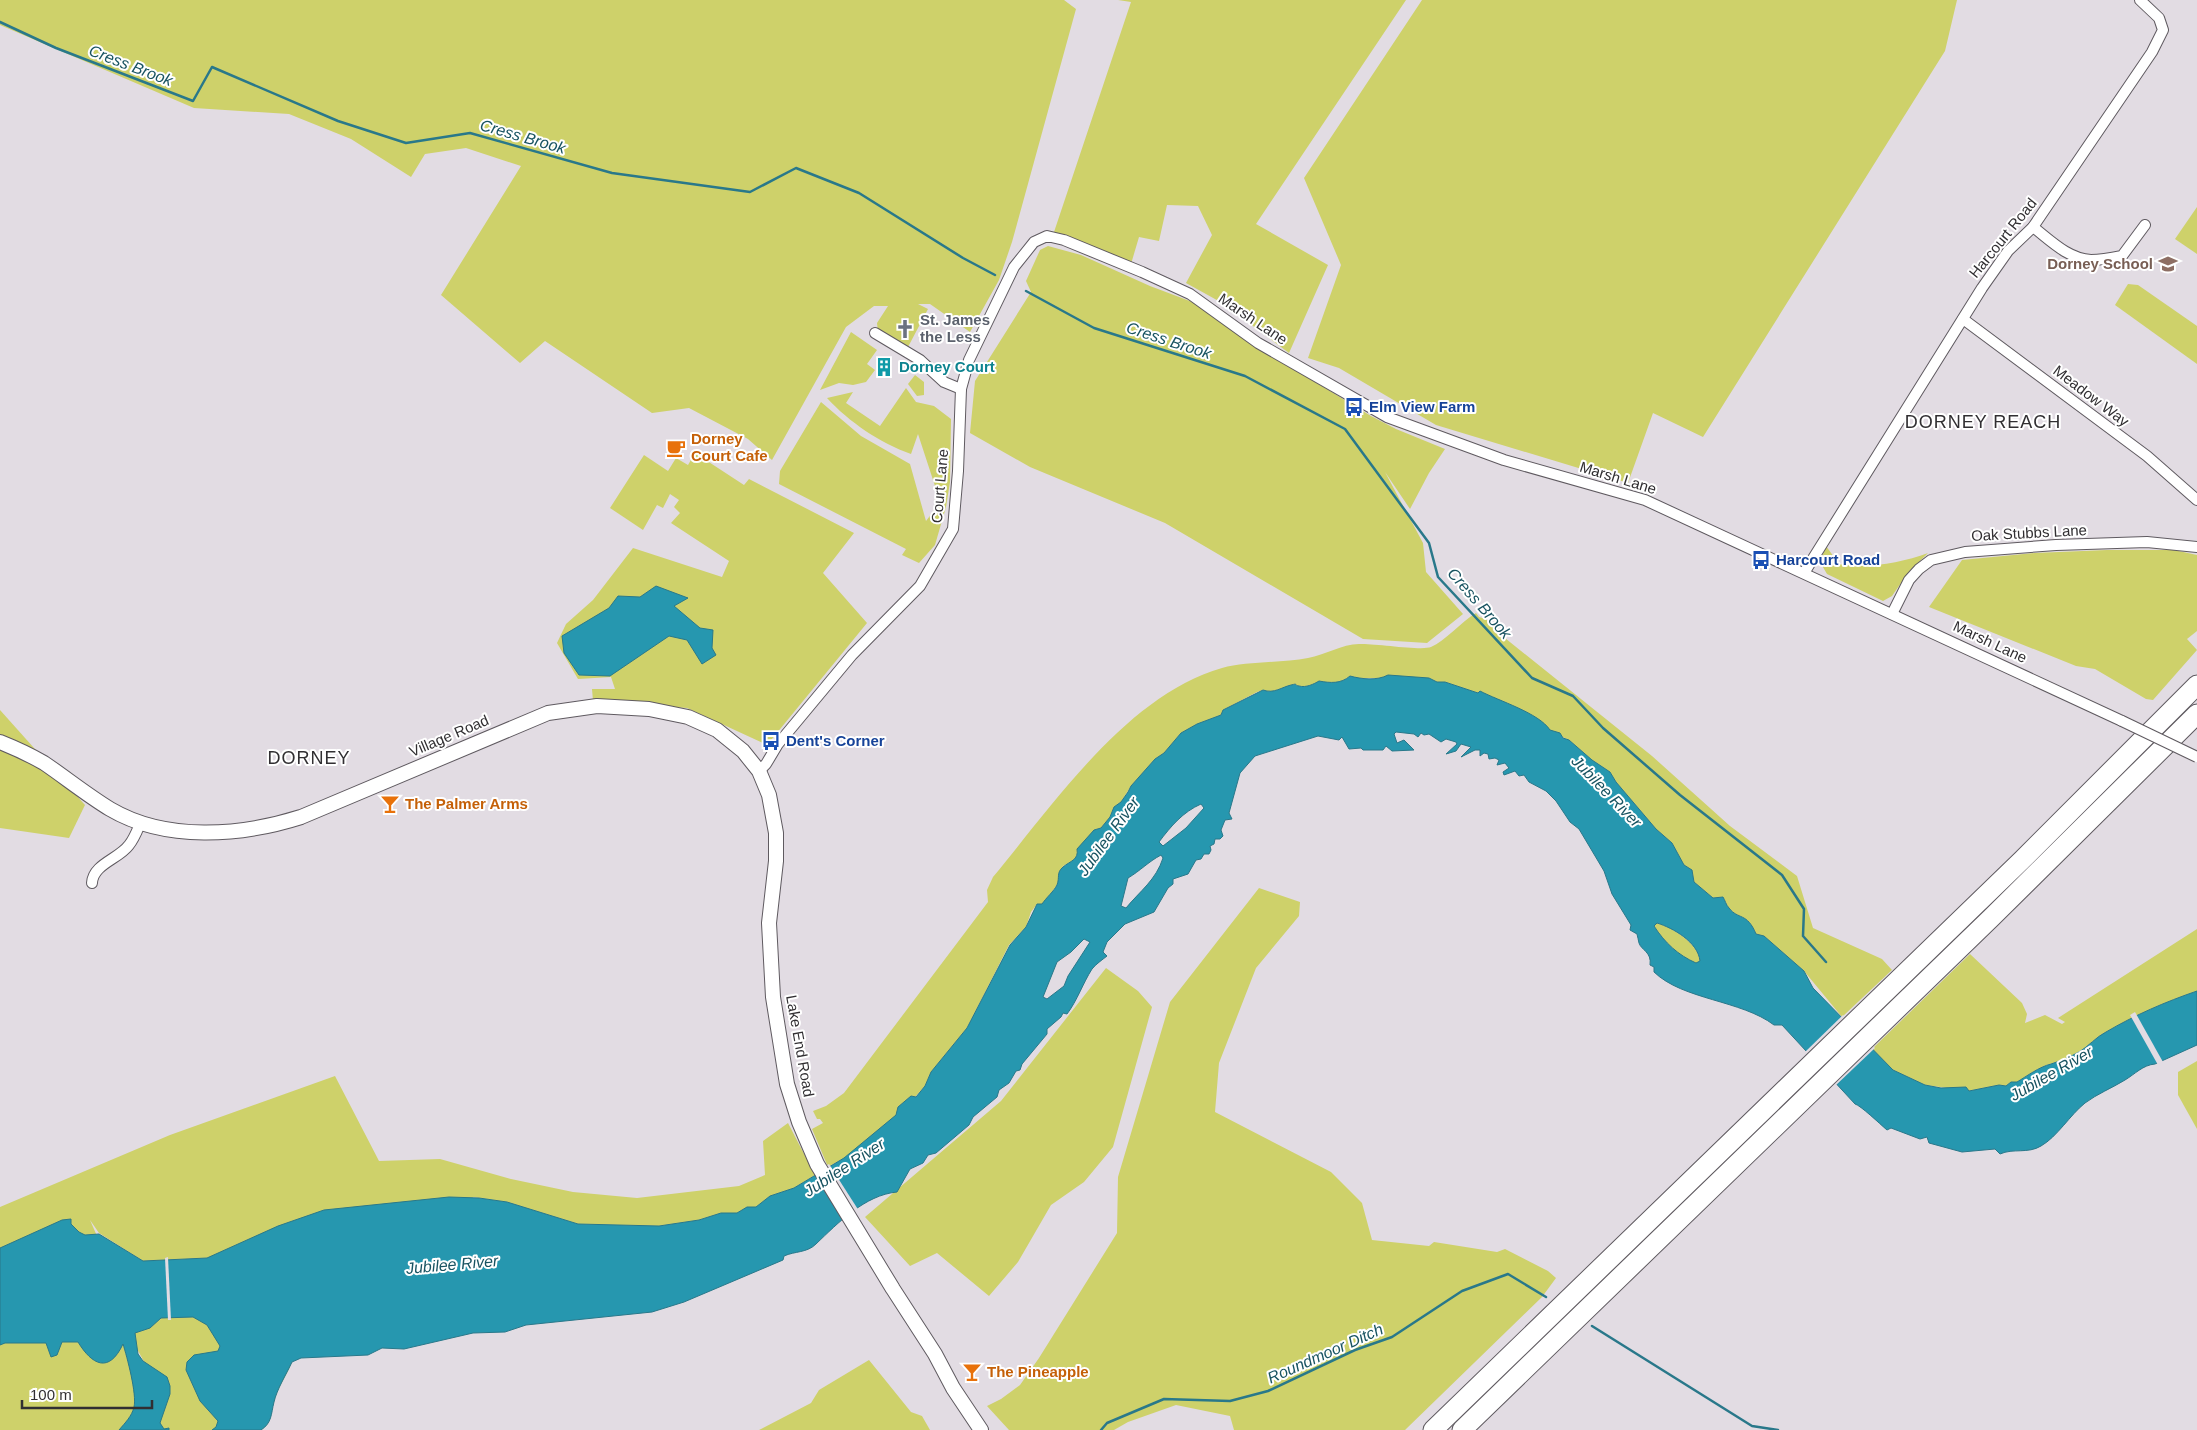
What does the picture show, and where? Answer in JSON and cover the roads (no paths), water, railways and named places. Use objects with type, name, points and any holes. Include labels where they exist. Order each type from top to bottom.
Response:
[{"type":"highway","points":[[1433,1430],[1856,1018],[2022,860],[2197,685]]},
{"type":"highway","points":[[1462,1430],[2005,905],[2197,714]]},
{"type":"main road","name":"Village Road","points":[[0,742],[44,763],[110,809],[140,824],[165,829],[199,832],[243,830],[273,826],[351,798],[458,750],[548,713],[597,706],[649,709],[688,718],[717,730],[743,751],[759,771]]},
{"type":"main road","name":"Lake End Road","points":[[759,771],[769,796],[776,833],[776,861],[769,923],[778,1035],[787,1084],[799,1122],[817,1164],[981,1430]]},
{"type":"street","name":"Harcourt Road","points":[[1804,573],[1982,288],[2008,251],[2033,227],[2152,52],[2163,30],[2159,18],[2140,0]]},
{"type":"street","points":[[2033,227],[2068,253],[2078,263],[2122,256],[2145,225]]},
{"type":"street","name":"Marsh Lane","points":[[1034,242],[1047,236],[1064,240],[1190,294],[1258,343],[1386,417],[1504,460],[1645,500],[2197,757]]},
{"type":"street","name":"Court Lane","points":[[759,771],[766,764],[778,744],[852,655],[920,586],[953,529],[962,388],[969,360],[1014,267],[1034,242]]},
{"type":"street","name":"Meadow Way","points":[[1963,319],[2147,456],[2197,500]]},
{"type":"street","points":[[875,333],[920,360],[944,382],[962,388]]},
{"type":"street","name":"Oak Stubbs Lane","points":[[1892,614],[1909,580],[1930,560],[1964,552],[2056,545],[2147,542],[2197,547]]},
{"type":"street","points":[[92,883],[92,876],[99,868],[129,845],[140,824]]},
{"type":"water","points":[[656,586],[688,598],[674,606],[700,628],[713,630],[712,648],[716,655],[702,664],[687,640],[669,636],[610,676],[579,675],[564,653],[562,636],[609,608],[618,596],[640,597]]},
{"type":"water","name":"Jubilee River","points":[[1388,675],[1429,678],[1478,693],[1480,691],[1528,713],[1545,724],[1550,730],[1560,733],[1563,738],[1569,740],[1592,760],[1610,772],[1616,782],[1656,829],[1672,843],[1684,865],[1692,870],[1694,882],[1713,898],[1723,897],[1732,912],[1746,919],[1756,934],[1764,936],[1804,971],[1813,988],[1893,1070],[1925,1085],[1941,1088],[1966,1087],[1969,1091],[1999,1085],[2006,1086],[2011,1082],[2017,1082],[2042,1067],[2079,1052],[2102,1034],[2128,1020],[2162,1004],[2197,991],[2197,1045],[2143,1068],[2090,1100],[2079,1108],[2053,1137],[2036,1148],[2000,1154],[1995,1149],[1962,1152],[1929,1143],[1927,1137],[1920,1139],[1891,1128],[1887,1130],[1855,1104],[1782,1025],[1774,1025],[1745,1010],[1680,989],[1654,972],[1654,967],[1650,965],[1648,954],[1640,945],[1637,934],[1630,930],[1631,925],[1612,894],[1604,871],[1579,829],[1570,822],[1556,801],[1546,791],[1529,782],[1524,775],[1519,776],[1515,771],[1504,775],[1503,772],[1509,768],[1505,763],[1497,765],[1499,760],[1495,758],[1489,759],[1488,754],[1484,753],[1480,756],[1480,750],[1475,750],[1461,757],[1471,747],[1461,744],[1456,751],[1446,754],[1457,744],[1456,742],[1446,739],[1441,742],[1429,734],[1424,735],[1421,733],[1418,737],[1414,734],[1396,732],[1394,734],[1397,743],[1404,740],[1414,750],[1392,751],[1386,746],[1383,750],[1349,749],[1342,737],[1339,740],[1318,736],[1255,756],[1240,773],[1229,813],[1232,819],[1225,820],[1221,830],[1223,836],[1220,839],[1215,839],[1214,844],[1210,846],[1209,854],[1204,854],[1201,859],[1196,860],[1188,874],[1173,879],[1173,884],[1168,888],[1154,912],[1125,924],[1107,942],[1103,952],[1107,956],[1092,969],[1067,1014],[1063,1013],[1047,1029],[1047,1034],[1022,1064],[1020,1070],[1016,1071],[1009,1083],[999,1090],[997,1097],[973,1117],[969,1125],[936,1153],[928,1155],[923,1163],[910,1169],[897,1192],[885,1194],[863,1204],[809,1249],[788,1254],[784,1256],[783,1260],[684,1302],[652,1312],[526,1325],[505,1332],[473,1333],[404,1349],[382,1348],[368,1355],[301,1358],[292,1362],[277,1392],[269,1421],[261,1430],[212,1430],[216,1427],[218,1421],[200,1401],[186,1370],[187,1362],[194,1355],[218,1351],[220,1346],[207,1325],[193,1317],[161,1318],[150,1328],[135,1333],[138,1354],[143,1361],[167,1377],[170,1394],[160,1423],[164,1429],[169,1428],[169,1430],[119,1430],[132,1413],[135,1401],[123,1344],[112,1360],[106,1363],[95,1361],[83,1350],[78,1342],[62,1342],[57,1355],[51,1357],[46,1343],[5,1343],[0,1345],[0,1248],[62,1220],[71,1219],[71,1224],[79,1232],[85,1235],[99,1234],[143,1261],[207,1258],[278,1226],[324,1210],[449,1197],[479,1198],[507,1202],[578,1224],[659,1226],[699,1220],[721,1213],[737,1213],[747,1207],[756,1207],[770,1196],[794,1188],[844,1158],[896,1115],[898,1107],[911,1096],[916,1097],[925,1086],[931,1072],[967,1028],[1010,945],[1026,927],[1037,904],[1042,904],[1056,887],[1061,869],[1077,856],[1077,849],[1094,830],[1101,828],[1110,817],[1114,807],[1121,802],[1131,786],[1181,733],[1197,724],[1221,715],[1223,710],[1263,690],[1274,691],[1295,684],[1297,686],[1307,686],[1319,681],[1339,682],[1350,676],[1369,679]],"holes":[[[1201,804],[1204,808],[1186,828],[1163,846],[1159,842],[1168,830],[1183,815]],[[1161,855],[1163,858],[1152,879],[1126,908],[1121,906],[1128,878]],[[1657,923],[1663,925],[1684,937],[1695,948],[1700,961],[1696,963],[1678,952],[1667,943],[1654,926]],[[1084,939],[1090,942],[1068,976],[1064,986],[1047,999],[1043,997],[1057,962]]]},
{"type":"waterway","name":"Cress Brook","points":[[0,22],[56,48],[193,101],[212,67],[338,121],[406,143],[470,133],[612,173],[750,192],[796,168],[859,193],[963,258],[995,275]]},
{"type":"waterway","name":"Cress Brook","points":[[1026,291],[1094,328],[1245,376],[1345,429],[1429,543],[1438,577],[1532,678],[1573,696],[1603,728],[1680,795],[1782,875],[1804,909],[1803,936],[1826,962]]},
{"type":"waterway","name":"Roundmoor Ditch","points":[[1101,1430],[1107,1423],[1164,1399],[1230,1401],[1268,1391],[1355,1350],[1392,1337],[1462,1291],[1508,1274],[1546,1297]]},
{"type":"waterway","name":"Roundmoor Ditch","points":[[1592,1326],[1752,1426],[1778,1430]]},
{"type":"place","name":"Dorney School","points":[[2168,264]]},
{"type":"place","name":"St. James the Less","points":[[905,329]]},
{"type":"place","name":"Dorney Court","points":[[884,367]]},
{"type":"place","name":"Elm View Farm","points":[[1354,407]]},
{"type":"place","name":"Dorney Court Cafe","points":[[676,448]]},
{"type":"place","name":"Harcourt Road","points":[[1761,560]]},
{"type":"place","name":"Dent's Corner","points":[[771,741]]},
{"type":"place","name":"The Palmer Arms","points":[[390,804]]},
{"type":"place","name":"The Pineapple","points":[[972,1372]]},
{"type":"district","name":"DORNEY REACH","points":[[1983,422]]},
{"type":"district","name":"DORNEY","points":[[309,758]]}]
